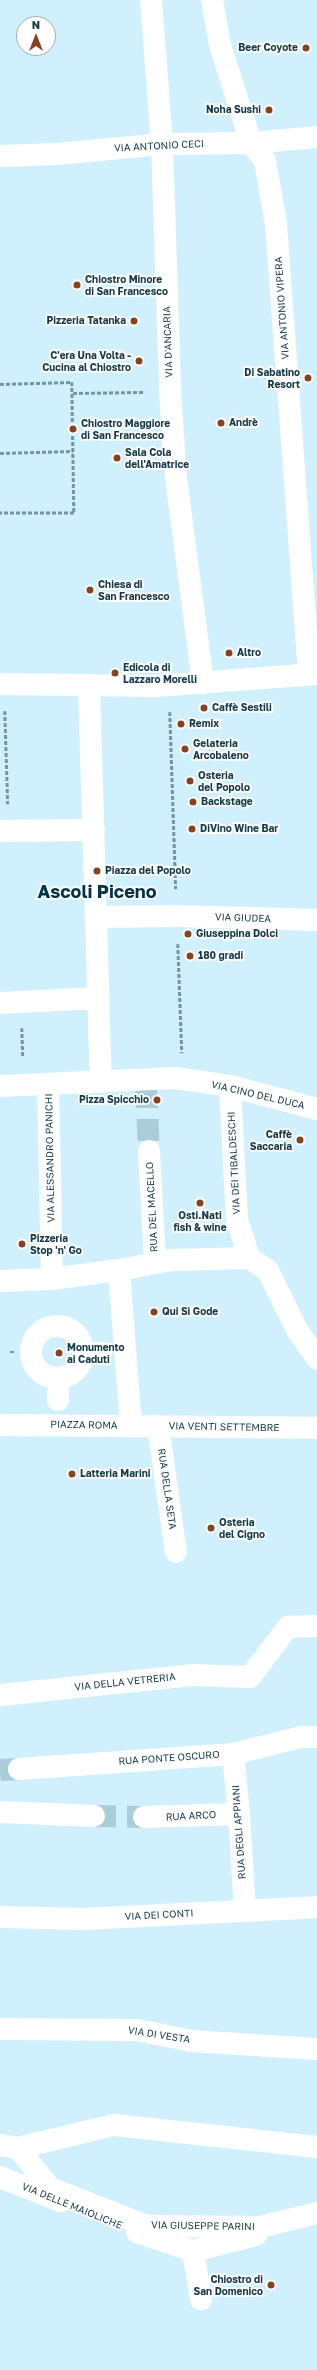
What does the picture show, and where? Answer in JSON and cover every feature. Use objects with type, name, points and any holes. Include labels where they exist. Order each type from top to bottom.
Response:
[{"type":"street","name":"VIA D'ANCARIA","points":[[150,0],[162,144],[170,392],[176,478],[202,683]]},
{"type":"street","name":"VIA ANTONIO VIPERA","points":[[212,0],[220,45],[251,143],[265,161],[276,224],[313,674]]},
{"type":"street","name":"VIA ANTONIO CECI","points":[[0,156],[57,154],[162,144],[251,143],[317,136]]},
{"type":"street","points":[[2,684],[169,685],[313,674]]},
{"type":"street","points":[[89,685],[101,1082]]},
{"type":"street","points":[[11,831],[94,830]]},
{"type":"street","points":[[96,917],[173,916]]},
{"type":"street","name":"VIA GIUDEA","points":[[173,916],[317,920]]},
{"type":"street","points":[[17,1002],[99,998]]},
{"type":"street","points":[[0,1086],[101,1082],[146,1083],[179,1079]]},
{"type":"street","name":"VIA CINO DEL DUCA","points":[[179,1079],[230,1086],[317,1109]]},
{"type":"street","name":"VIA ALESSANDRO PANICHI","points":[[35,1085],[52,1278]]},
{"type":"street","name":"VIA DEI TIBALDESCHI","points":[[230,1086],[238,1219],[249,1258]]},
{"type":"street","name":"RUA DEL MACELLO","points":[[149,1151],[155,1263]]},
{"type":"street","points":[[0,1282],[52,1278],[119,1270],[171,1260],[249,1258],[268,1271],[297,1330],[317,1359]]},
{"type":"street","name":"PIAZZA ROMA","points":[[0,1425],[131,1426],[119,1270]]},
{"type":"street","points":[[59,1318],[92,1353],[76,1370],[68,1376],[58,1378],[48,1377],[39,1371],[33,1362],[19,1352],[33,1342],[39,1333],[48,1328],[59,1318]]},
{"type":"street","points":[[58,1378],[58,1400]]},
{"type":"street","name":"VIA VENTI SETTEMBRE","points":[[131,1426],[317,1428]]},
{"type":"street","name":"RUA DELLA SETA","points":[[158,1426],[176,1552]]},
{"type":"street","name":"VIA DELLA VETRERIA","points":[[0,1695],[192,1675],[250,1677],[288,1627],[317,1626]]},
{"type":"street","name":"RUA PONTE OSCURO","points":[[19,1769],[233,1754],[301,1737],[317,1737]]},
{"type":"street","name":"RUA DEGLI APPIANI","points":[[233,1754],[239,1814],[245,1911]]},
{"type":"street","points":[[0,1812],[94,1816]]},
{"type":"street","name":"RUA ARCO","points":[[144,1817],[239,1814]]},
{"type":"street","name":"VIA DEI CONTI","points":[[0,1918],[84,1919],[317,1907]]},
{"type":"street","name":"VIA DI VESTA","points":[[0,2028],[137,2030],[192,2041],[317,2049]]},
{"type":"street","name":"VIA GIUSEPPE PARINI","points":[[9,2146],[114,2125],[317,2147]]},
{"type":"street","name":"VIA GIUSEPPE PARINI","points":[[9,2146],[50,2188],[147,2226],[260,2227],[317,2213]]},
{"type":"street","name":"VIA DELLE MAIOLICHE","points":[[0,2177],[144,2235],[193,2251]]},
{"type":"street","points":[[201,2299],[193,2251],[317,2220]]},
{"type":"path","points":[[0,384],[72,382],[74,451],[74,513],[0,513]]},
{"type":"path","points":[[73,393],[170,392]]},
{"type":"path","points":[[0,453],[74,451]]},
{"type":"path","points":[[2,684],[11,831]]},
{"type":"path","points":[[169,685],[173,916],[179,1079]]},
{"type":"path","points":[[17,1002],[35,1085]]},
{"type":"tunnel","points":[[146,1086],[149,1151]]},
{"type":"tunnel","points":[[0,1770],[19,1769]]},
{"type":"tunnel","points":[[94,1816],[144,1817]]},
{"type":"place","name":"Beer Coyote","points":[[306,48]]},
{"type":"place","name":"Noha Sushi","points":[[269,110]]},
{"type":"place","name":"Chiostro Minore di San Francesco","points":[[77,285]]},
{"type":"place","name":"Pizzeria Tatanka","points":[[134,321]]},
{"type":"place","name":"C'era Una Volta - Cucina al Chiostro","points":[[139,361]]},
{"type":"place","name":"Di Sabatino Resort","points":[[308,378]]},
{"type":"place","name":"Andrè","points":[[221,423]]},
{"type":"place","name":"Chiostro Maggiore di San Francesco","points":[[73,429]]},
{"type":"place","name":"Sala Cola dell'Amatrice","points":[[117,458]]},
{"type":"place","name":"Chiesa di San Francesco","points":[[90,590]]},
{"type":"place","name":"Altro","points":[[229,653]]},
{"type":"place","name":"Edicola di Lazzaro Morelli","points":[[115,673]]},
{"type":"place","name":"Caffè Sestili","points":[[204,708]]},
{"type":"place","name":"Remix","points":[[181,724]]},
{"type":"place","name":"Gelateria Arcobaleno","points":[[185,749]]},
{"type":"place","name":"Osteria del Popolo","points":[[190,781]]},
{"type":"place","name":"Backstage","points":[[193,802]]},
{"type":"place","name":"DiVino Wine Bar","points":[[192,829]]},
{"type":"place","name":"Piazza del Popolo","points":[[97,871]]},
{"type":"place","name":"Giuseppina Dolci","points":[[188,934]]},
{"type":"place","name":"180 gradi","points":[[190,956]]},
{"type":"place","name":"Pizza Spicchio","points":[[157,1100]]},
{"type":"place","name":"Caffè Saccaria","points":[[300,1140]]},
{"type":"place","name":"Osti.Nati fish & wine","points":[[200,1203]]},
{"type":"place","name":"Pizzeria Stop 'n' Go","points":[[22,1244]]},
{"type":"place","name":"Qui Si Gode","points":[[154,1312]]},
{"type":"place","name":"Monumento ai Caduti","points":[[59,1353]]},
{"type":"place","name":"Latteria Marini","points":[[72,1474]]},
{"type":"place","name":"Osteria del Cigno","points":[[211,1528]]},
{"type":"place","name":"Chiostro di San Domenico","points":[[271,2285]]},
{"type":"district","name":"Ascoli Piceno","points":[[97,891]]}]
